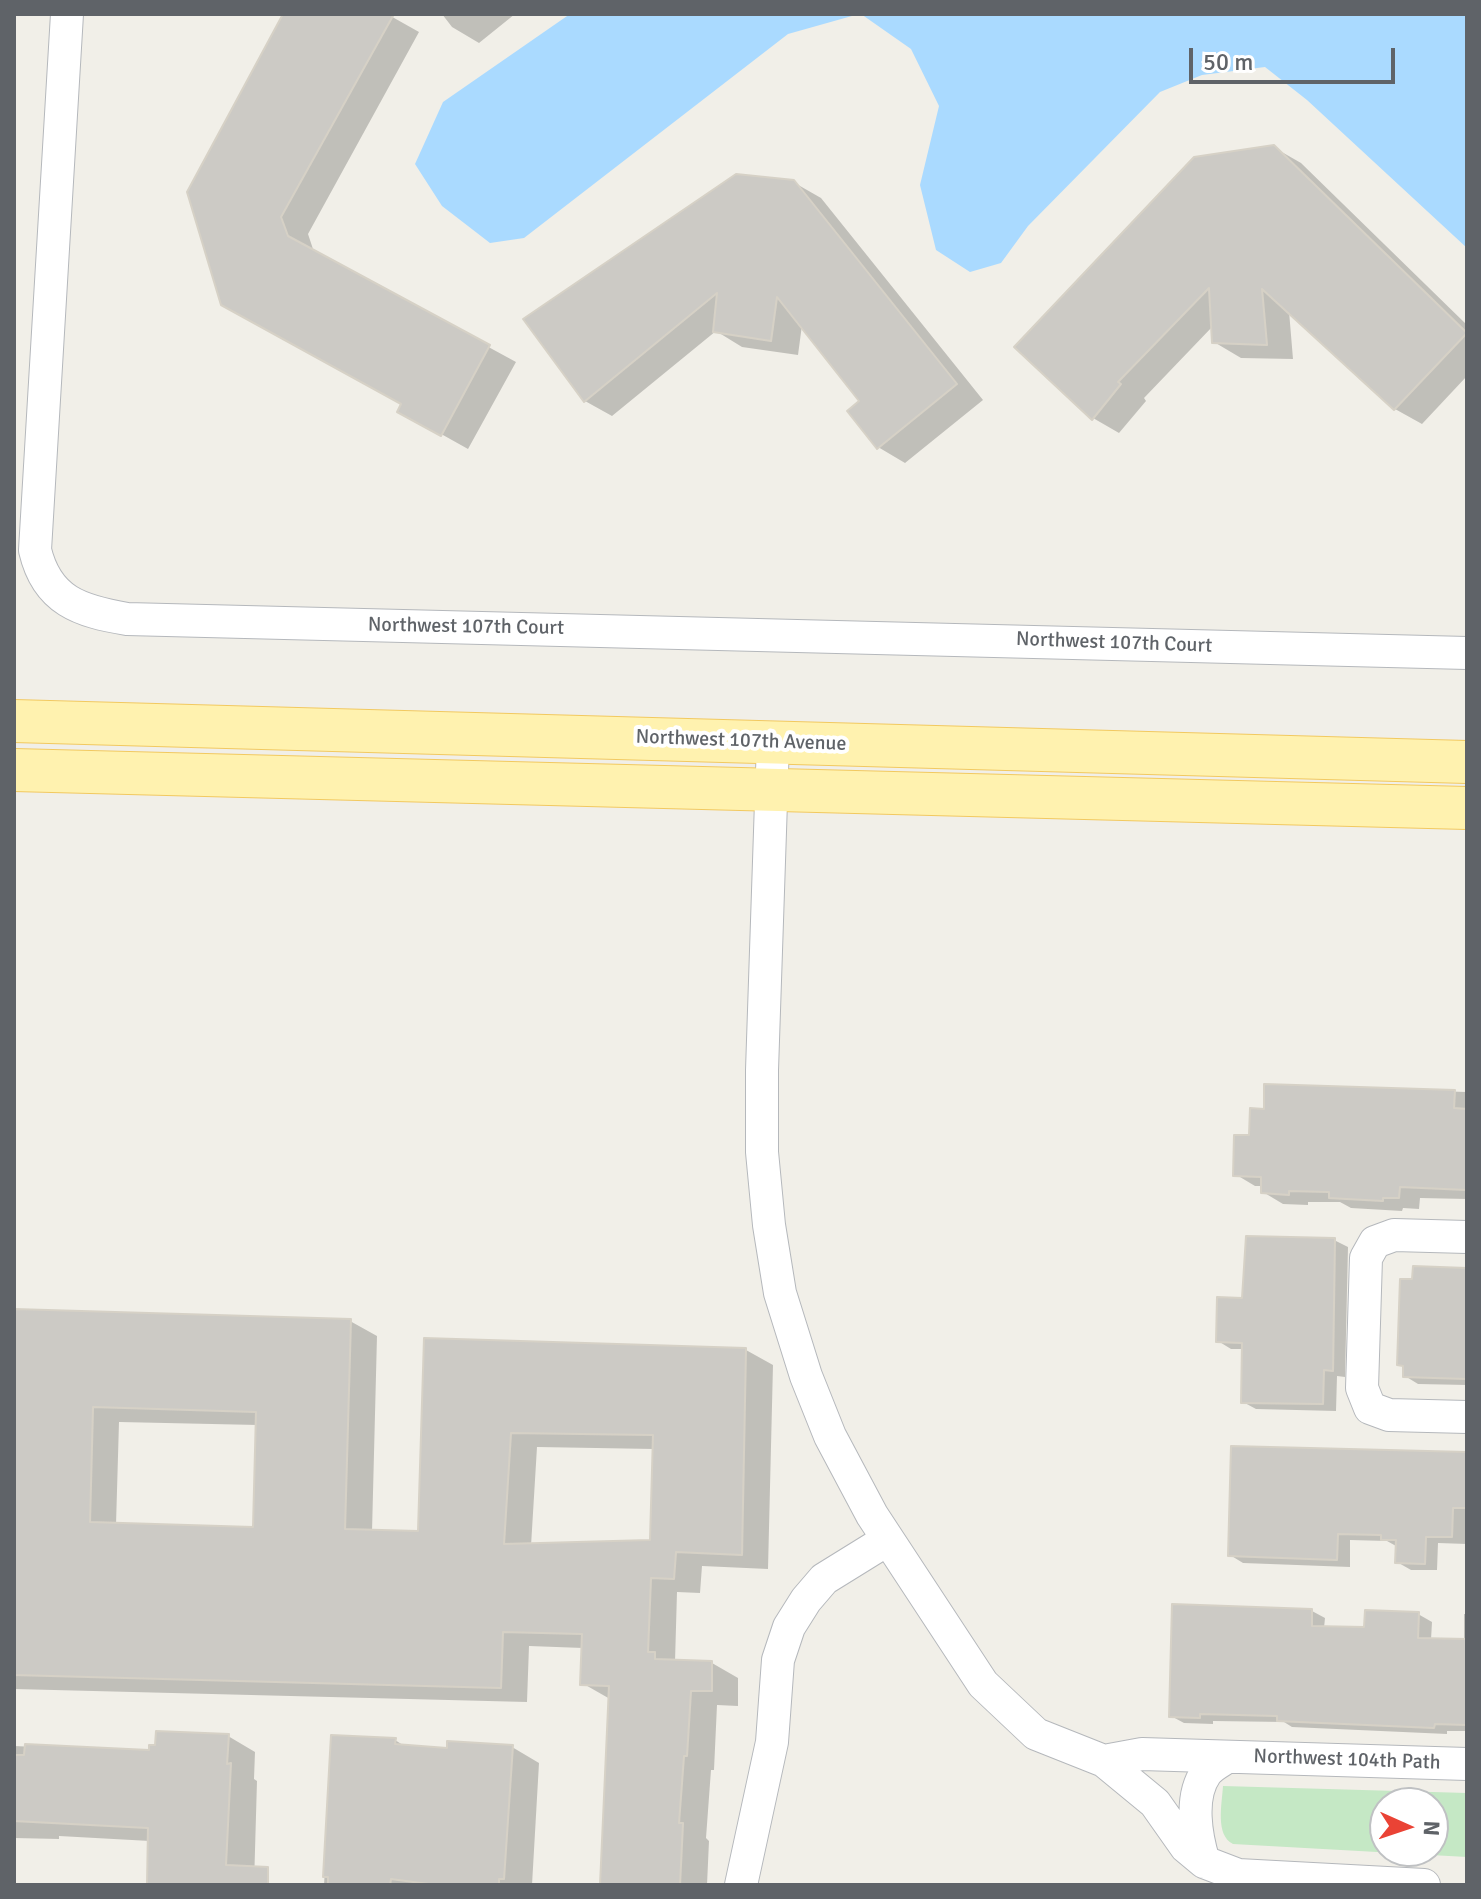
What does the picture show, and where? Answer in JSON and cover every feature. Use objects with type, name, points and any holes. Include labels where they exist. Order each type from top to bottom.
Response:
[{"type":"main road","name":"Northwest 107th Avenue","points":[[14,721],[1467,762]]},
{"type":"main road","points":[[14,770],[1467,808]]},
{"type":"street","name":"Northwest 107th Court","points":[[67,14],[35,550],[40,572],[58,594],[89,613],[127,619],[181,621],[1467,653]]},
{"type":"street","points":[[773,742],[762,1138],[769,1225],[780,1293],[806,1376],[846,1471],[968,1664],[991,1692],[1036,1734],[1104,1761],[1155,1803],[1186,1847],[1204,1862],[1238,1875],[1424,1885]]},
{"type":"street","points":[[1467,1237],[1394,1235],[1375,1242],[1366,1258],[1362,1388],[1370,1408],[1389,1415],[1467,1417]]},
{"type":"street","points":[[741,1885],[772,1742],[778,1660],[789,1627],[824,1579],[887,1540]]},
{"type":"street","name":"Northwest 104th Path","points":[[1104,1761],[1142,1754],[1467,1764]]},
{"type":"street","name":"Northwest 104th Path","points":[[1204,1862],[1196,1836],[1198,1790],[1207,1771],[1227,1757]]},
{"type":"green space","points":[[1223,1786],[1369,1790],[1369,1852],[1233,1844],[1224,1834],[1221,1810]]},
{"type":"green space","points":[[1449,1792],[1467,1793],[1467,1857],[1449,1856]]},
{"type":"water","points":[[570,14],[859,14],[788,34],[524,238],[490,243],[442,206],[415,164],[443,102]]},
{"type":"water","points":[[861,14],[1467,14],[1467,248],[1307,100],[1265,67],[1202,75],[1160,92],[1028,226],[1001,263],[970,272],[936,250],[920,185],[939,106],[911,49]]},
{"type":"building","points":[[283,14],[394,14],[281,217],[288,236],[490,345],[441,436],[397,412],[401,404],[221,305],[187,192]]},
{"type":"building","points":[[1274,145],[1467,333],[1394,410],[1262,289],[1267,345],[1212,343],[1209,288],[1118,382],[1121,384],[1092,420],[1014,347],[1194,157]]},
{"type":"building","points":[[736,174],[794,180],[957,384],[877,449],[847,411],[859,401],[777,297],[771,341],[713,332],[717,293],[584,402],[523,319]]},
{"type":"building","points":[[1264,1084],[1455,1090],[1454,1108],[1467,1109],[1467,1190],[1400,1187],[1399,1198],[1383,1198],[1383,1201],[1329,1198],[1329,1192],[1289,1191],[1289,1195],[1261,1193],[1261,1177],[1233,1176],[1234,1135],[1249,1135],[1250,1108],[1264,1109]]},
{"type":"building","points":[[1246,1236],[1335,1238],[1333,1371],[1324,1370],[1323,1404],[1241,1403],[1242,1343],[1216,1342],[1217,1297],[1242,1298]]},
{"type":"building","points":[[1413,1266],[1467,1268],[1467,1379],[1403,1377],[1403,1366],[1397,1365],[1400,1279],[1412,1279]]},
{"type":"building","points":[[14,1309],[351,1319],[345,1529],[418,1531],[424,1338],[746,1348],[742,1555],[676,1552],[674,1579],[651,1578],[648,1652],[655,1652],[655,1659],[712,1661],[712,1691],[691,1691],[679,1823],[683,1823],[680,1885],[600,1885],[609,1686],[580,1685],[582,1634],[503,1632],[501,1688],[14,1675]],"holes":[[[93,1407],[256,1412],[253,1527],[90,1522]],[[511,1433],[653,1435],[650,1540],[504,1544]]]},
{"type":"building","points":[[1231,1446],[1467,1452],[1467,1508],[1453,1508],[1452,1537],[1426,1537],[1425,1564],[1395,1563],[1396,1540],[1381,1540],[1381,1535],[1338,1534],[1337,1560],[1228,1556]]},
{"type":"building","points":[[1172,1604],[1312,1609],[1312,1626],[1364,1627],[1365,1610],[1419,1612],[1418,1638],[1467,1639],[1467,1725],[1435,1724],[1434,1728],[1277,1721],[1277,1716],[1200,1714],[1200,1718],[1169,1717]]},
{"type":"building","points":[[156,1731],[229,1734],[227,1764],[231,1763],[226,1865],[268,1867],[268,1885],[147,1885],[148,1828],[14,1821],[14,1755],[24,1755],[25,1744],[149,1750],[149,1745],[155,1745]]},
{"type":"building","points":[[331,1735],[396,1738],[395,1744],[447,1748],[447,1741],[513,1745],[504,1879],[499,1879],[499,1885],[436,1885],[391,1879],[390,1885],[328,1885],[328,1877],[323,1877]]}]
